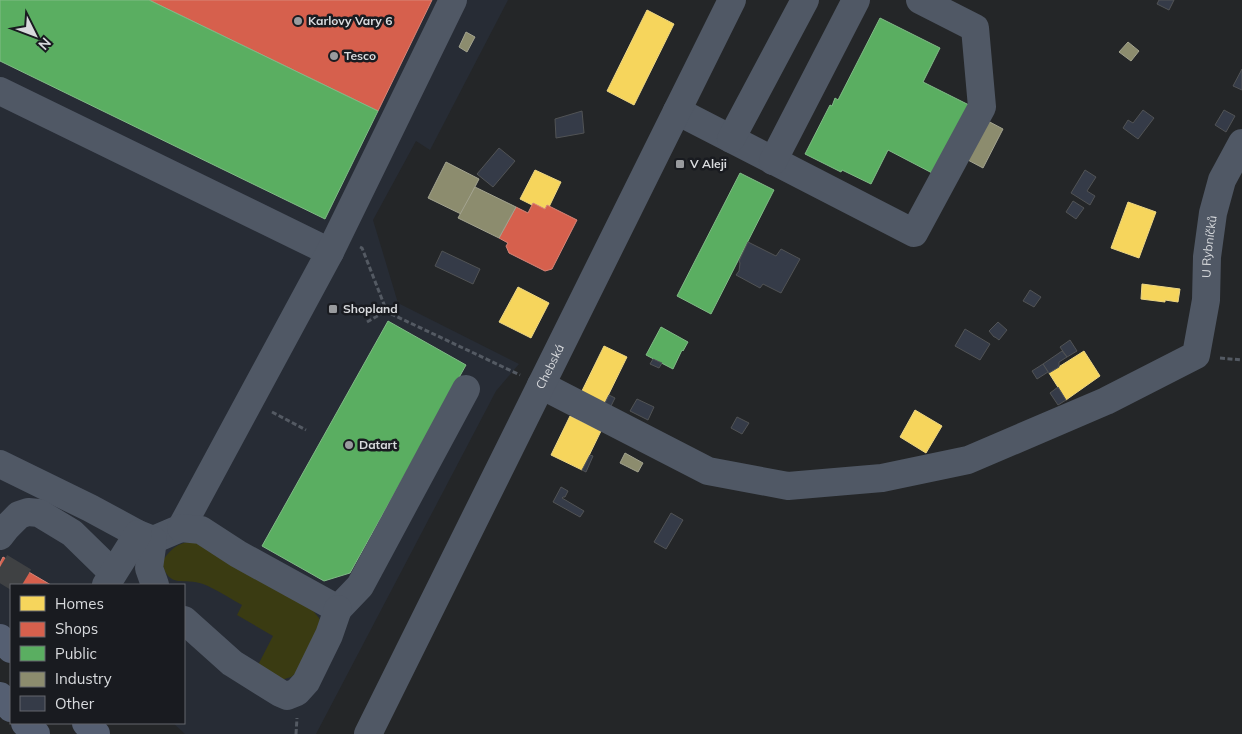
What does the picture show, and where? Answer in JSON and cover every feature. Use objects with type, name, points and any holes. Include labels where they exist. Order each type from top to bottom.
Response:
[{"type":"highway","points":[[0,638],[10,648]]},
{"type":"highway","points":[[0,696],[10,707]]},
{"type":"highway","points":[[27,724],[36,734]]},
{"type":"highway","points":[[87,724],[96,734]]},
{"type":"street","points":[[180,528],[333,244],[453,0]]},
{"type":"street","name":"Chebská","points":[[368,734],[732,0]]},
{"type":"street","points":[[731,139],[805,0]]},
{"type":"street","points":[[773,160],[856,0]]},
{"type":"street","points":[[677,111],[914,233],[982,107],[975,28],[920,0]]},
{"type":"street","points":[[0,91],[333,244]]},
{"type":"street","name":"U Rybníčků","points":[[541,385],[708,471],[788,486],[882,478],[968,460],[1106,401],[1196,355],[1206,300],[1207,257],[1213,213],[1222,180],[1242,143]]},
{"type":"street","points":[[185,621],[232,663],[280,693],[287,696],[297,692],[306,682],[330,634],[338,609],[360,586],[466,389]]},
{"type":"street","points":[[0,464],[145,537]]},
{"type":"street","points":[[0,536],[20,515],[28,512],[39,514],[72,533],[109,579],[145,537],[180,528],[201,530],[238,554],[338,609]]},
{"type":"street","points":[[145,537],[149,568],[156,584]]},
{"type":"path","points":[[333,244],[362,248],[386,311],[541,385]]},
{"type":"path","points":[[367,322],[386,311]]},
{"type":"path","points":[[272,412],[306,430]]},
{"type":"shaded area","name":"Shopland","points":[[0,0],[508,0],[430,150],[416,141],[373,220],[398,303],[519,364],[496,391],[316,734],[185,734],[174,724],[185,724],[185,584],[10,584],[10,637],[0,626]]},
{"type":"shaded area","points":[[197,541],[310,607],[319,618],[322,626],[300,670],[291,677],[281,680],[258,665],[273,636],[237,615],[242,605],[203,584],[178,581],[168,576],[162,562],[166,557],[176,546]]},
{"type":"building: Homes","points":[[647,10],[674,24],[634,105],[607,91]]},
{"type":"building: Homes","points":[[535,170],[561,182],[549,207],[547,205],[545,209],[520,199]]},
{"type":"building: Homes","points":[[1128,202],[1156,212],[1139,258],[1111,248]]},
{"type":"building: Homes","points":[[1142,284],[1180,289],[1178,302],[1141,299]]},
{"type":"building: Homes","points":[[518,287],[549,303],[531,338],[499,322]]},
{"type":"building: Homes","points":[[604,346],[627,357],[601,410],[578,399]]},
{"type":"building: Homes","points":[[1084,351],[1100,376],[1066,400],[1049,373]]},
{"type":"building: Homes","points":[[915,410],[942,426],[926,453],[900,437]]},
{"type":"building: Homes","points":[[570,416],[601,431],[582,470],[551,455]]},
{"type":"building: Shops","name":"Tesco","points":[[149,0],[432,0],[378,111]]},
{"type":"building: Shops","points":[[533,203],[545,209],[547,205],[577,220],[552,269],[545,271],[509,253],[506,246],[508,243],[499,238],[516,207],[528,213]]},
{"type":"building: Shops","points":[[3,557],[49,584],[10,584],[10,586],[0,581],[0,563]]},
{"type":"building: Public","points":[[0,0],[149,0],[378,111],[325,219],[0,61]]},
{"type":"building: Public","points":[[880,18],[940,48],[923,82],[969,105],[934,174],[888,150],[871,184],[805,154],[830,105],[832,106],[835,98],[838,100]]},
{"type":"building: Public","points":[[740,173],[774,190],[711,314],[677,296]]},
{"type":"building: Public","points":[[388,321],[466,365],[350,573],[324,581],[262,546]]},
{"type":"building: Public","points":[[661,327],[688,342],[673,369],[646,355]]},
{"type":"building: Industry","points":[[466,32],[475,37],[467,52],[459,47]]},
{"type":"building: Industry","points":[[1128,42],[1139,51],[1131,61],[1119,52]]},
{"type":"building: Industry","points":[[986,120],[1003,129],[983,168],[966,159]]},
{"type":"building: Industry","points":[[446,162],[479,179],[461,214],[428,198]]},
{"type":"building: Industry","points":[[475,187],[516,207],[499,238],[458,218]]},
{"type":"building: Industry","points":[[625,453],[643,463],[638,472],[620,463]]},
{"type":"building: Other","points":[[1159,0],[1174,0],[1169,10],[1157,4]]},
{"type":"building: Other","points":[[1242,69],[1242,90],[1233,86]]},
{"type":"building: Other","points":[[1143,110],[1154,118],[1138,139],[1123,128],[1128,120],[1133,123]]},
{"type":"building: Other","points":[[1224,110],[1235,116],[1226,132],[1215,125]]},
{"type":"building: Other","points":[[582,111],[584,133],[556,138],[555,119]]},
{"type":"building: Other","points":[[499,148],[515,161],[493,187],[477,174]]},
{"type":"building: Other","points":[[1085,170],[1096,177],[1087,191],[1095,196],[1090,205],[1071,193]]},
{"type":"building: Other","points":[[1073,201],[1084,208],[1076,219],[1066,212]]},
{"type":"building: Other","points":[[748,242],[776,256],[781,249],[800,259],[781,293],[763,284],[760,288],[736,275],[739,271],[739,261]]},
{"type":"building: Other","points":[[442,251],[480,269],[473,284],[435,266]]},
{"type":"building: Other","points":[[1030,290],[1041,297],[1034,307],[1023,301]]},
{"type":"building: Other","points":[[998,322],[1007,330],[999,340],[989,331]]},
{"type":"building: Other","points":[[965,329],[990,344],[980,360],[955,346]]},
{"type":"building: Other","points":[[1070,340],[1077,351],[1067,357],[1060,347]]},
{"type":"building: Other","points":[[1062,351],[1067,357],[1059,362],[1059,367],[1049,373],[1043,364]]},
{"type":"building: Other","points":[[653,359],[662,363],[659,368],[650,364]]},
{"type":"building: Other","points":[[1043,364],[1048,372],[1037,379],[1032,371]]},
{"type":"building: Other","points":[[1058,387],[1066,400],[1058,405],[1050,393]]},
{"type":"building: Other","points":[[609,395],[615,398],[609,410],[603,407]]},
{"type":"building: Other","points":[[637,399],[654,407],[648,420],[630,411]]},
{"type":"building: Other","points":[[737,417],[749,423],[742,434],[731,428]]},
{"type":"building: Other","points":[[590,455],[593,456],[586,472],[582,470]]},
{"type":"building: Other","points":[[561,487],[568,491],[565,497],[562,498],[584,511],[580,517],[553,502]]},
{"type":"building: Other","points":[[671,513],[683,520],[666,549],[654,542]]},
{"type":"tunnel","points":[[0,567],[28,584]]},
{"type":"place","name":"Karlovy Vary 6","points":[[298,21]]},
{"type":"place","name":"Tesco","points":[[334,56]]},
{"type":"place","name":"V Aleji","points":[[680,164]]},
{"type":"place","name":"Shopland","points":[[333,309]]},
{"type":"place","name":"Datart","points":[[349,445]]}]
